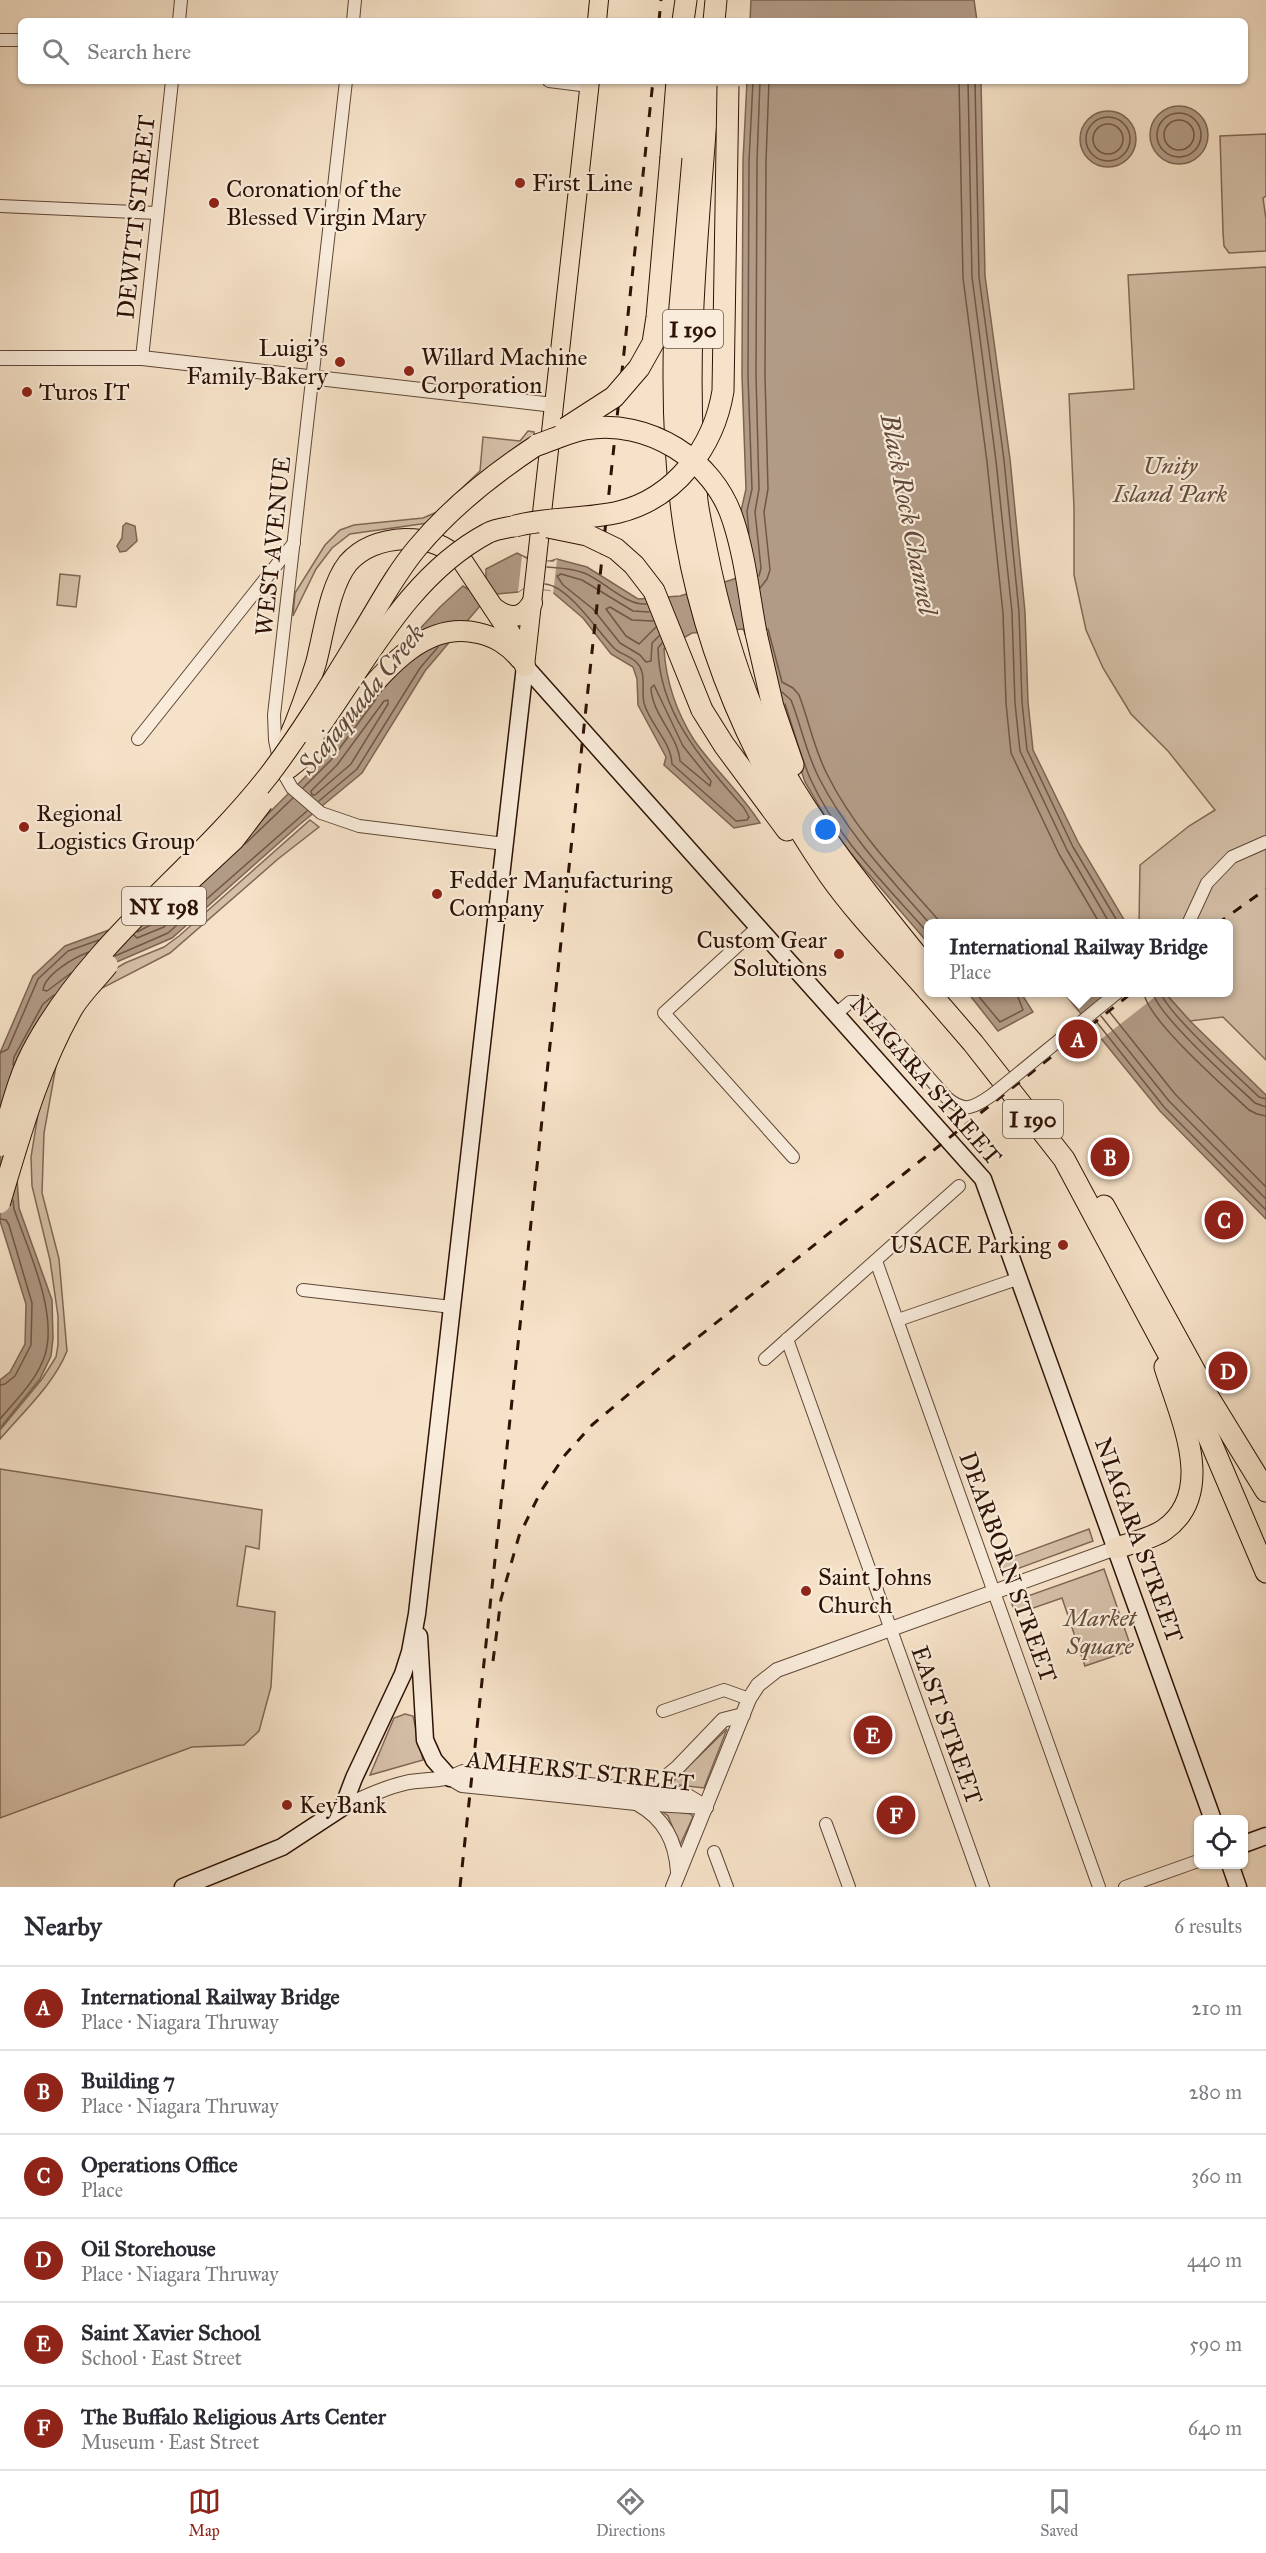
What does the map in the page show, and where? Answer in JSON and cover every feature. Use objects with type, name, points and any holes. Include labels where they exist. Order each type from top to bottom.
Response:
[{"type":"highway","points":[[683,18],[686,0]]},
{"type":"highway","points":[[697,18],[698,0]]},
{"type":"highway","points":[[714,18],[716,0]]},
{"type":"highway","points":[[728,0],[728,18]]},
{"type":"highway","points":[[537,445],[614,397],[630,381],[647,355],[656,323],[677,84]]},
{"type":"highway","name":"I 190","points":[[692,84],[678,279],[675,399],[679,481],[690,559],[701,608],[748,698],[766,739],[801,801],[924,964]]},
{"type":"highway","points":[[514,526],[535,521],[620,512],[639,504],[669,486],[682,475],[709,439],[719,415],[723,391],[722,84]]},
{"type":"highway","name":"I 190","points":[[722,84],[690,379],[697,502],[734,703],[766,772],[830,876],[924,986]]},
{"type":"highway","points":[[537,445],[584,429],[626,429],[671,444],[706,472],[720,490],[733,520],[773,707],[789,756],[829,841]]},
{"type":"highway","name":"NY 198","points":[[0,1146],[14,1097],[35,1046],[68,992],[111,941],[285,763],[379,605],[418,548],[482,483],[537,445]]},
{"type":"highway","points":[[514,526],[558,527],[587,535],[616,549],[634,565],[654,591],[702,711],[724,745],[793,837],[830,876]]},
{"type":"highway","name":"NY 198","points":[[0,1203],[29,1108],[47,1060],[74,1006],[133,936],[234,840],[285,763],[406,604],[448,560],[490,532],[514,526]]},
{"type":"highway","points":[[285,763],[336,586],[342,572],[357,555],[378,544],[410,539],[438,543],[463,561],[518,645],[525,666]]},
{"type":"highway","points":[[491,604],[504,615],[515,617],[527,611],[532,596]]},
{"type":"highway","points":[[285,763],[325,739],[412,647],[434,634],[469,631],[501,642],[515,653],[525,666]]},
{"type":"highway","name":"I 190","points":[[933,997],[973,1043],[1064,1159],[1192,1398],[1266,1572]]},
{"type":"highway","name":"I 190","points":[[950,997],[1050,1119],[1120,1231],[1204,1390],[1266,1537]]},
{"type":"highway","points":[[1116,1548],[1162,1531],[1177,1518],[1186,1506],[1193,1481],[1185,1432],[1151,1320]]},
{"type":"highway","points":[[1204,1390],[1266,1491]]},
{"type":"main road","points":[[597,18],[599,0]]},
{"type":"main road","points":[[183,1887],[282,1847],[343,1807],[357,1770],[403,1674],[410,1652],[417,1614],[505,844],[589,84]]},
{"type":"main road","name":"NIAGARA STREET","points":[[525,666],[983,1179],[1211,1815]]},
{"type":"main road","points":[[417,1614],[425,1740],[434,1760],[450,1778]]},
{"type":"main road","points":[[1248,1843],[1266,1836]]},
{"type":"main road","points":[[1232,1869],[1238,1887]]},
{"type":"street","points":[[179,18],[182,0]]},
{"type":"street","points":[[353,18],[355,0]]},
{"type":"street","points":[[0,40],[18,40]]},
{"type":"street","name":"DEWITT STREET","points":[[142,358],[172,84]]},
{"type":"street","name":"WEST AVENUE","points":[[346,84],[274,715],[275,740],[281,770],[292,788],[318,811],[333,819],[359,826],[505,844]]},
{"type":"street","points":[[0,206],[157,213]]},
{"type":"street","points":[[0,358],[142,358],[554,405]]},
{"type":"street","points":[[138,739],[294,542]]},
{"type":"street","points":[[1190,919],[1207,883],[1232,858],[1266,842]]},
{"type":"street","points":[[758,927],[664,1013],[793,1157]]},
{"type":"street","points":[[836,1014],[850,1002],[862,1002],[946,1098],[957,1107],[967,1109],[992,1095],[1113,997]]},
{"type":"street","points":[[765,1359],[959,1186]]},
{"type":"street","name":"DEARBORN STREET","points":[[876,1261],[1099,1887]]},
{"type":"street","points":[[897,1320],[1020,1278]]},
{"type":"street","points":[[303,1290],[452,1307]]},
{"type":"street","name":"EAST STREET","points":[[788,1339],[983,1887]]},
{"type":"street","name":"AMHERST STREET","points":[[706,1807],[749,1700],[758,1685],[777,1670],[1116,1548]]},
{"type":"street","points":[[663,1711],[724,1690],[749,1700]]},
{"type":"street","points":[[649,1791],[677,1768],[723,1720],[743,1715]]},
{"type":"street","name":"AMHERST STREET","points":[[343,1807],[388,1788],[409,1782],[450,1778],[463,1772],[686,1795],[706,1807]]},
{"type":"street","name":"AMHERST STREET","points":[[450,1778],[462,1785],[636,1803],[706,1807]]},
{"type":"street","points":[[636,1803],[659,1820],[668,1832],[675,1847],[678,1873]]},
{"type":"street","points":[[673,1887],[706,1807]]},
{"type":"street","points":[[826,1824],[849,1887]]},
{"type":"street","points":[[714,1852],[727,1887]]},
{"type":"street","points":[[1125,1887],[1194,1862]]},
{"type":"green space","points":[[1266,134],[1266,196],[1263,198],[1266,219],[1266,251],[1229,253],[1224,246],[1220,136]]},
{"type":"green space","name":"Unity Island Park","points":[[1266,267],[1266,1060],[1223,1017],[1190,1021],[1169,997],[1233,997],[1233,919],[1139,919],[1140,865],[1189,826],[1215,810],[1168,751],[1131,714],[1103,668],[1086,630],[1074,575],[1074,508],[1069,394],[1134,389],[1128,275]]},
{"type":"green space","points":[[528,431],[534,432],[534,438],[428,523],[350,534],[332,548],[316,569],[293,616],[295,593],[325,545],[340,530],[354,525],[423,518],[437,512],[480,471],[483,437],[520,441]]},
{"type":"green space","points":[[60,574],[80,576],[76,607],[57,605]]},
{"type":"green space","points":[[310,820],[319,827],[278,859],[170,953],[102,988],[80,1009],[59,1049],[44,1133],[42,1193],[59,1259],[67,1351],[46,1386],[0,1439],[0,1430],[42,1379],[56,1357],[58,1316],[50,1260],[32,1186],[31,1157],[43,1084],[83,988],[125,963],[164,947],[179,936]]},
{"type":"green space","points":[[0,1469],[262,1510],[259,1549],[246,1546],[237,1606],[275,1612],[271,1687],[259,1731],[244,1745],[192,1747],[0,1818]]},
{"type":"green space","name":"Market Square","points":[[1089,1529],[1093,1541],[1003,1574],[999,1562]]},
{"type":"green space","name":"Market Square","points":[[1104,1569],[1132,1650],[1085,1666],[1062,1598],[1016,1614],[1011,1602]]},
{"type":"green space","points":[[405,1714],[413,1716],[423,1760],[370,1775],[394,1718]]},
{"type":"green space","points":[[727,1729],[704,1788],[670,1784]]},
{"type":"green space","points":[[659,1809],[691,1814],[693,1817],[680,1845],[668,1816]]},
{"type":"water","points":[[751,0],[974,0],[977,18],[750,18]]},
{"type":"water","name":"Black Rock Channel","points":[[747,84],[981,84],[985,276],[1010,459],[1025,612],[1028,702],[1033,750],[1079,844],[1124,919],[924,919],[924,938],[848,850],[805,782],[779,705],[743,629],[692,633],[664,649],[670,685],[688,730],[760,823],[734,828],[664,765],[666,757],[638,705],[637,679],[633,667],[611,654],[583,618],[550,590],[524,588],[518,592],[497,594],[479,607],[425,671],[362,773],[299,825],[172,938],[98,970],[14,1132],[19,1208],[52,1300],[53,1338],[51,1356],[40,1379],[0,1428],[0,1380],[10,1372],[25,1344],[26,1304],[0,1221],[0,1053],[33,976],[65,946],[120,926],[170,899],[261,821],[326,756],[417,632],[463,586],[468,589],[486,577],[486,569],[517,553],[542,561],[557,559],[587,567],[638,599],[680,596],[734,579],[747,570],[741,511],[746,489],[742,376],[743,161]]},
{"type":"water","points":[[1179,106],[1195,111],[1203,119],[1208,135],[1203,151],[1195,159],[1179,164],[1163,159],[1155,151],[1150,135],[1155,119],[1163,111]]},
{"type":"water","points":[[1102,111],[1114,111],[1124,115],[1132,123],[1136,139],[1132,155],[1124,163],[1114,167],[1102,167],[1092,163],[1084,155],[1080,145],[1080,133],[1084,123],[1092,115]]},
{"type":"water","points":[[126,523],[135,526],[137,541],[126,551],[120,552],[117,546]]},
{"type":"water","points":[[971,997],[1024,997],[1033,1012],[998,1031]]},
{"type":"water","points":[[1067,997],[1169,997],[1266,1095],[1266,1219],[1160,1111]]},
{"type":"pier","points":[[522,556],[526,559],[553,562],[557,559],[553,595],[550,590],[524,588],[518,592]]},
{"type":"pier","points":[[1107,997],[1155,997],[1100,1040],[1081,1017]]},
{"type":"railway","points":[[659,18],[661,0]]},
{"type":"railway","points":[[460,1887],[653,84]]},
{"type":"railway","points":[[1224,919],[1266,889]]},
{"type":"railway","points":[[493,1661],[501,1599],[519,1536],[541,1491],[565,1455],[592,1425],[668,1361],[1127,997]]},
{"type":"place","name":"First Line","points":[[520,183]]},
{"type":"place","name":"Coronation of the Blessed Virgin Mary","points":[[214,203]]},
{"type":"place","name":"Luigi's Family Bakery","points":[[340,362]]},
{"type":"place","name":"Willard Machine Corporation","points":[[409,371]]},
{"type":"place","name":"Turos IT","points":[[27,392]]},
{"type":"place","name":"Regional Logistics Group","points":[[24,827]]},
{"type":"place","name":"Fedder Manufacturing Company","points":[[437,894]]},
{"type":"place","name":"Custom Gear Solutions","points":[[839,954]]},
{"type":"place","name":"International Railway Bridge","points":[[1078,1039]]},
{"type":"place","name":"Building 7","points":[[1110,1157]]},
{"type":"place","name":"Operations Office","points":[[1224,1220]]},
{"type":"place","name":"USACE Parking","points":[[1063,1245]]},
{"type":"place","name":"Oil Storehouse","points":[[1228,1371]]},
{"type":"place","name":"Saint Johns Church","points":[[806,1591]]},
{"type":"place","name":"Saint Xavier School","points":[[873,1735]]},
{"type":"place","name":"KeyBank","points":[[287,1805]]},
{"type":"place","name":"The Buffalo Religious Arts Center","points":[[896,1815]]},
{"type":"water label","name":"Scajaquada Creek","points":[[361,699]]}]
